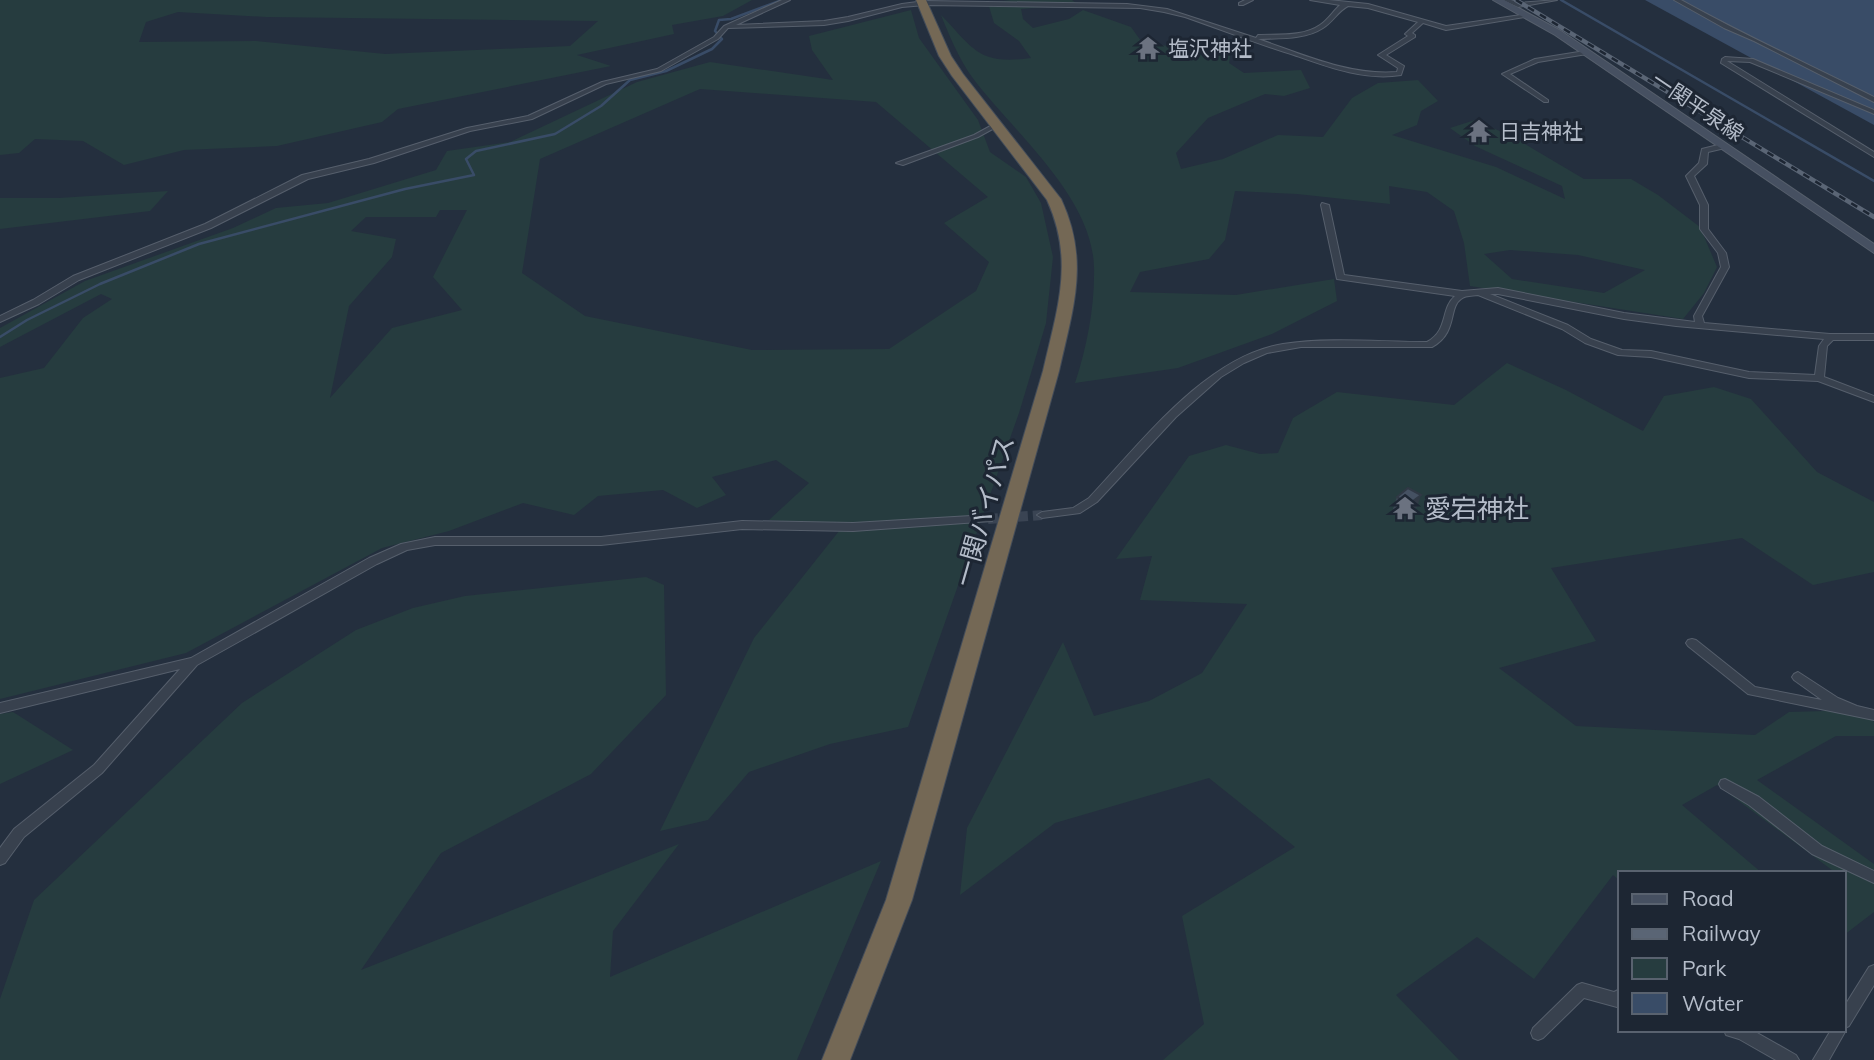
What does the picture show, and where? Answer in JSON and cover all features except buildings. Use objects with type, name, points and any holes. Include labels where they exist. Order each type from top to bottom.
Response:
[{"type":"highway","name":"一関バイパス","points":[[836,1060],[899,900],[927,810],[1051,371],[1068,293],[1071,263],[1064,221],[1054,199],[945,57],[922,2]]},
{"type":"main road","name":"一関平泉線","points":[[1497,0],[1528,16],[1586,53],[1874,249]]},
{"type":"street","points":[[0,319],[76,278],[208,226],[305,177],[371,161],[469,129],[530,117],[604,83],[659,70],[722,32],[787,0]]},
{"type":"street","points":[[1241,4],[1250,0]]},
{"type":"street","points":[[1313,0],[1381,9],[1421,22],[1455,29],[1528,16]]},
{"type":"street","points":[[1506,0],[1518,5],[1554,0]]},
{"type":"street","points":[[1677,0],[1874,100]]},
{"type":"street","points":[[722,32],[824,23],[922,2],[1155,8],[1354,71],[1396,75],[1402,71],[1402,67],[1381,55],[1413,36],[1408,34],[1421,22]]},
{"type":"street","points":[[1245,35],[1260,37],[1304,33],[1321,27],[1338,7],[1346,4]]},
{"type":"street","points":[[1546,101],[1505,74],[1537,60],[1586,53]]},
{"type":"street","points":[[1874,112],[1751,60],[1725,58],[1723,62],[1874,155]]},
{"type":"street","points":[[900,163],[976,136],[996,125]]},
{"type":"street","points":[[1700,324],[1698,316],[1725,267],[1722,253],[1704,229],[1704,205],[1690,176],[1703,164],[1705,152],[1723,146]]},
{"type":"street","points":[[1325,205],[1340,277],[1462,294],[1498,291],[1624,316],[1830,337],[1874,337]]},
{"type":"street","points":[[1477,292],[1621,353],[1651,354],[1749,375],[1781,374],[1819,378],[1874,399]]},
{"type":"street","points":[[1042,515],[1076,511],[1093,500],[1191,397],[1250,357],[1287,346],[1429,345],[1439,341],[1447,327],[1454,300],[1462,294]]},
{"type":"street","points":[[1819,378],[1823,346],[1830,337]]},
{"type":"street","points":[[0,708],[192,662],[373,561],[421,543],[449,540],[601,541],[742,525],[853,527],[988,519]]},
{"type":"street","points":[[1692,643],[1752,691],[1874,715]]},
{"type":"street","points":[[0,859],[19,833],[99,769],[192,662]]},
{"type":"street","points":[[1798,677],[1818,692],[1853,710]]},
{"type":"street","points":[[1725,784],[1754,801],[1817,850],[1874,877]]},
{"type":"street","points":[[1846,1018],[1874,972]]},
{"type":"street","points":[[1538,1033],[1582,990],[1618,999]]},
{"type":"street","points":[[1738,1032],[1791,1060]]},
{"type":"street","points":[[1821,1060],[1838,1032]]},
{"type":"green space","points":[[0,0],[752,0],[723,16],[672,25],[674,34],[577,55],[611,66],[398,109],[382,122],[277,146],[184,150],[124,165],[83,141],[35,139],[19,153],[0,155]],"holes":[[[178,12],[267,17],[598,21],[570,46],[385,54],[256,41],[139,42],[146,22]]]},
{"type":"green space","points":[[1011,0],[1072,0],[1077,4],[1021,9],[1023,19],[1033,28],[1069,19],[1083,10],[1131,27],[1141,41],[1183,49],[1202,40],[1232,45],[1229,63],[1244,73],[1301,70],[1310,88],[1284,96],[1265,94],[1208,118],[1176,153],[1181,169],[1223,159],[1278,135],[1323,137],[1352,98],[1378,83],[1418,80],[1438,101],[1421,111],[1417,125],[1392,135],[1496,167],[1565,199],[1562,186],[1475,146],[1450,128],[1475,120],[1513,137],[1584,179],[1631,179],[1658,195],[1700,227],[1717,267],[1704,293],[1683,319],[1470,286],[1464,243],[1454,211],[1427,192],[1389,186],[1390,204],[1297,194],[1235,191],[1225,240],[1209,259],[1140,272],[1130,292],[1236,295],[1334,279],[1337,301],[1272,334],[1178,368],[1075,383],[1092,311],[1094,267],[1090,240],[1065,189],[967,70],[941,15],[970,46],[988,57],[1013,60],[1031,58],[1019,41],[994,23],[988,3]],"holes":[[[1510,250],[1578,255],[1645,270],[1604,293],[1512,279],[1484,254]]]},
{"type":"green space","points":[[911,10],[919,38],[978,120],[990,152],[1026,177],[1041,203],[1053,257],[1046,323],[1019,413],[908,727],[830,744],[749,772],[708,820],[660,831],[754,638],[843,526],[769,520],[809,483],[776,460],[712,477],[726,495],[697,508],[663,490],[598,496],[574,515],[523,503],[449,531],[382,548],[186,653],[0,699],[0,378],[44,368],[83,318],[112,299],[101,294],[0,347],[0,328],[85,281],[233,228],[276,208],[328,203],[436,170],[447,151],[510,142],[637,82],[710,62],[833,80],[812,50],[809,36]],"holes":[[[700,89],[876,102],[988,197],[944,223],[989,262],[976,291],[889,349],[752,350],[585,316],[522,273],[540,159]],[[440,210],[467,210],[433,277],[462,310],[392,328],[330,398],[349,306],[392,257],[396,239],[351,231],[366,217],[436,217]]]},
{"type":"green space","points":[[168,191],[150,211],[0,229],[0,198],[59,198]]},
{"type":"green space","points":[[1507,363],[1566,390],[1643,431],[1664,396],[1714,387],[1751,399],[1817,472],[1874,502],[1874,572],[1813,585],[1742,538],[1551,568],[1596,641],[1499,668],[1576,726],[1755,735],[1789,712],[1862,710],[1874,722],[1874,736],[1836,736],[1757,780],[1874,864],[1874,912],[1846,933],[1846,871],[1833,871],[1717,785],[1682,805],[1760,871],[1618,871],[1618,879],[1613,875],[1534,979],[1477,937],[1396,995],[1459,1060],[1163,1060],[1204,1024],[1182,916],[1295,847],[1209,778],[1055,823],[960,895],[967,828],[1063,642],[1094,716],[1149,701],[1202,673],[1247,604],[1140,600],[1152,556],[1116,559],[1189,456],[1226,445],[1260,454],[1278,453],[1293,418],[1337,392],[1454,405]]},
{"type":"green space","points":[[646,577],[664,585],[666,695],[591,774],[441,853],[361,970],[679,844],[613,931],[610,977],[881,861],[797,1060],[0,1060],[0,999],[34,900],[242,703],[356,630],[413,608],[465,596]]},
{"type":"green space","points":[[13,712],[73,750],[0,784],[0,714]]},
{"type":"water","points":[[1645,0],[1874,0],[1874,125]]},
{"type":"waterway","points":[[0,337],[27,320],[100,284],[199,244],[405,189],[474,175],[466,159],[476,151],[555,134],[601,106],[630,80],[666,71],[712,49],[722,39],[715,31],[719,20],[731,19],[782,0]]},
{"type":"waterway","points":[[1561,0],[1874,181]]},
{"type":"tunnel","points":[[988,519],[1042,515]]},
{"type":"railway","points":[[1516,0],[1874,217]]},
{"type":"place","name":"塩沢神社","points":[[1148,48]]},
{"type":"place","name":"日吉神社","points":[[1479,131]]},
{"type":"place","name":"愛宕神社","points":[[1405,508]]}]
